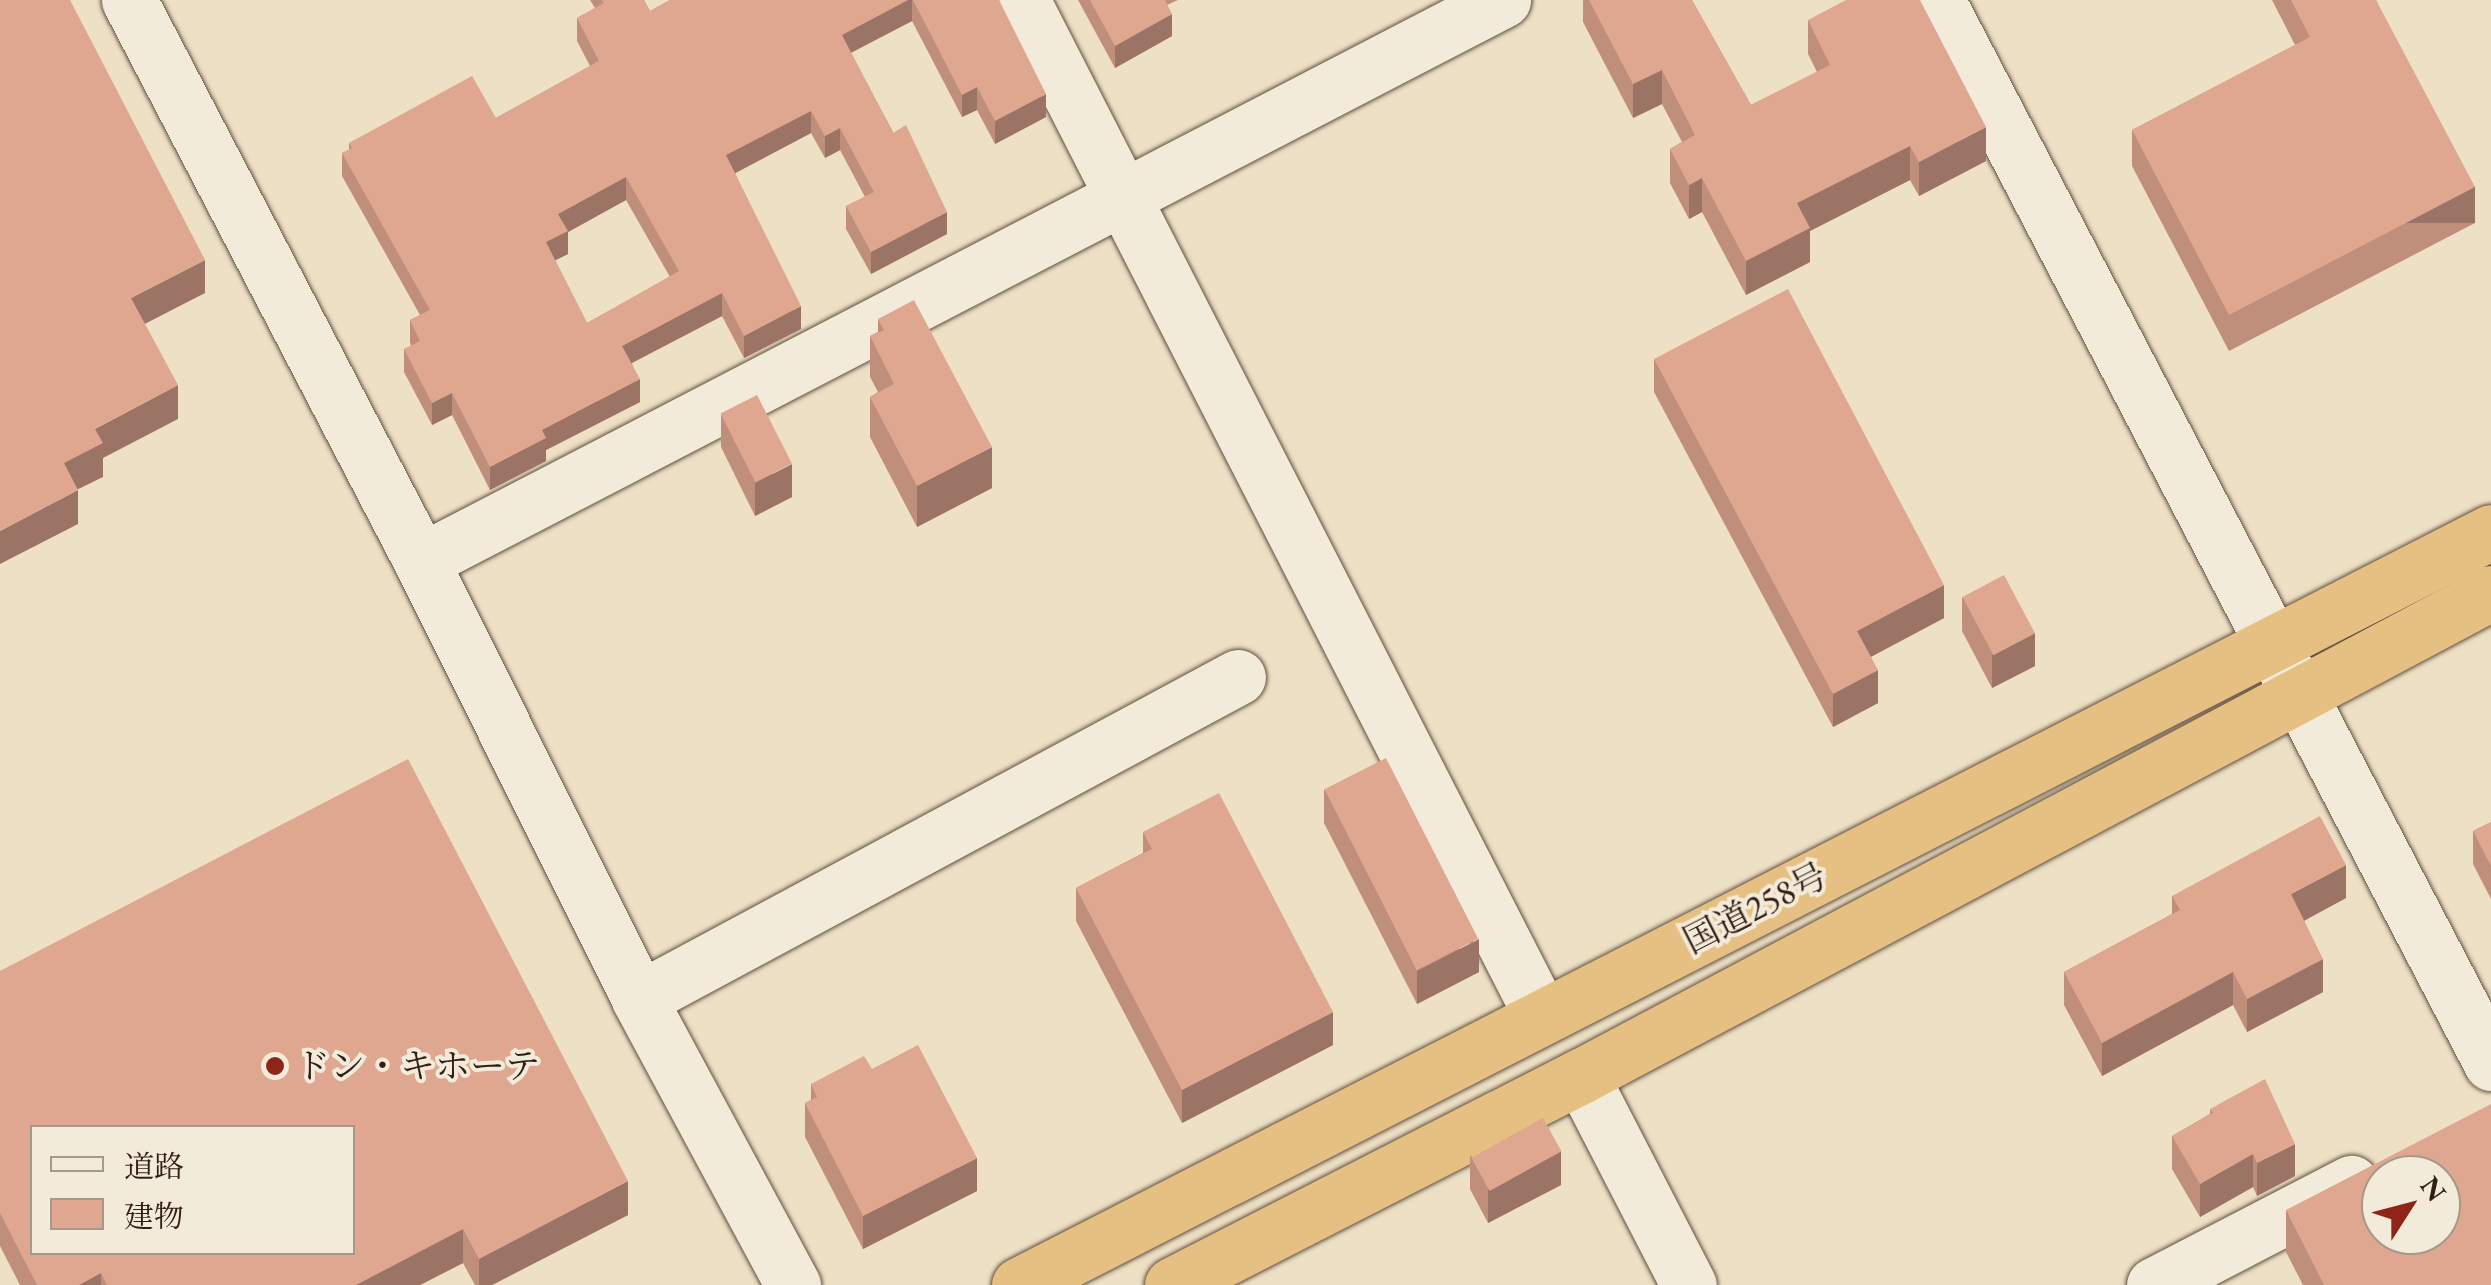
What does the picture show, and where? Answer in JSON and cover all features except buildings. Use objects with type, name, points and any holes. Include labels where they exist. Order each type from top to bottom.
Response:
[{"type":"highway","name":"国道258号","points":[[1172,1285],[1580,1076],[2286,669],[2491,532]]},
{"type":"highway","name":"国道258号","points":[[1019,1285],[1542,1016],[2286,669],[2491,593]]},
{"type":"street","points":[[129,0],[421,561],[640,999],[793,1285]]},
{"type":"street","points":[[1022,0],[1542,1016]]},
{"type":"street","points":[[421,561],[1503,0]]},
{"type":"street","points":[[1937,0],[2491,1063]]},
{"type":"street","points":[[640,999],[1238,677]]},
{"type":"street","points":[[1580,1076],[1689,1285]]},
{"type":"street","points":[[2154,1285],[2361,1177]]},
{"type":"place","name":"ドン・キホーテ","points":[[275,1066]]}]
